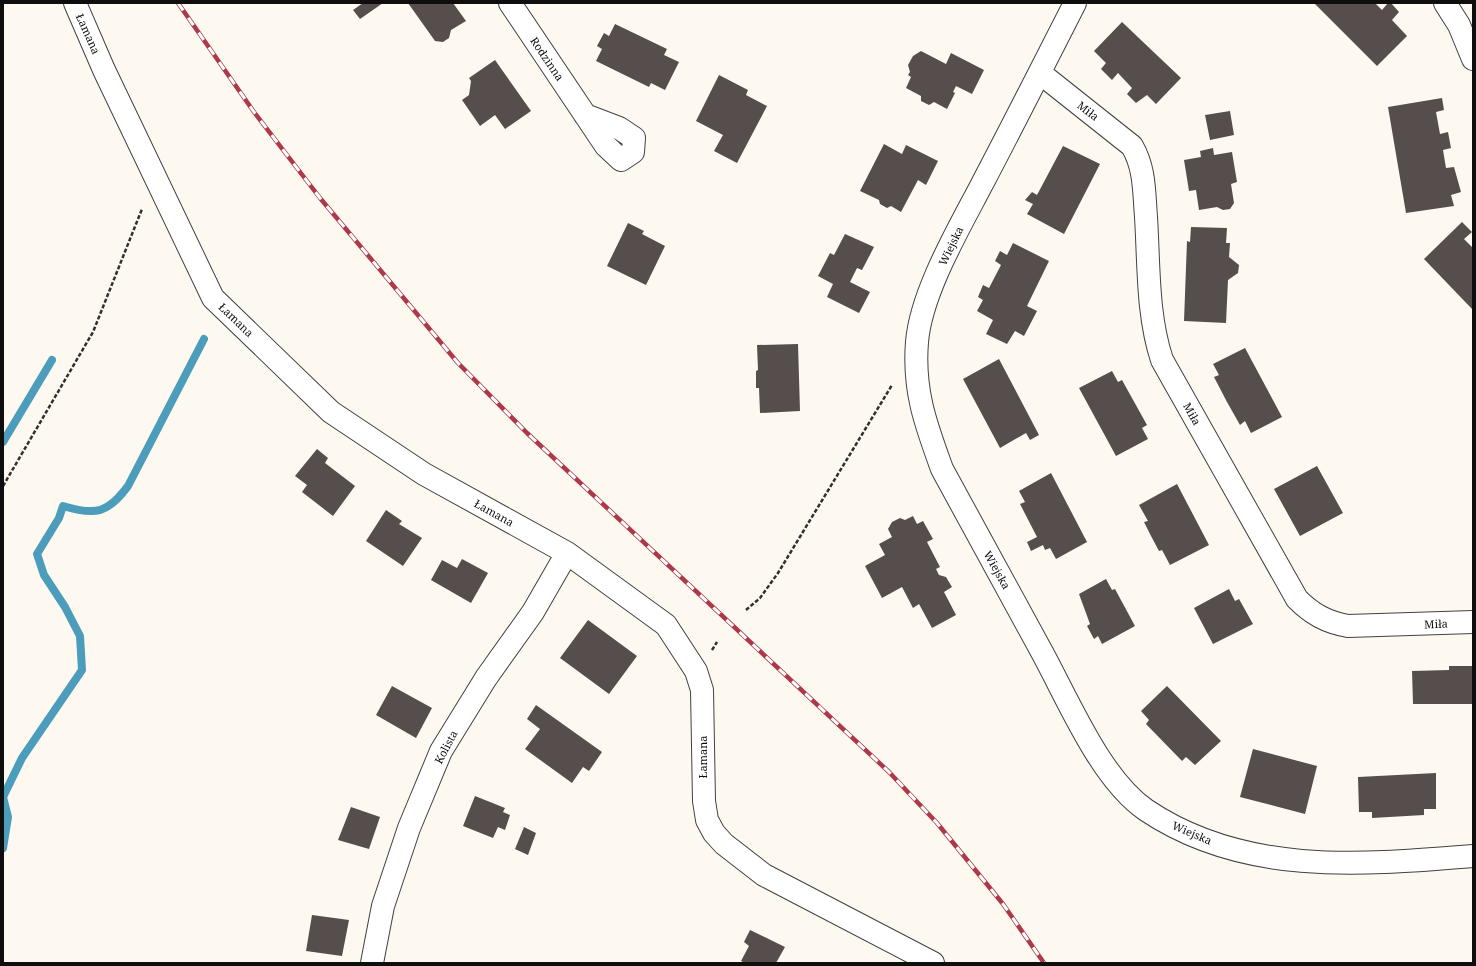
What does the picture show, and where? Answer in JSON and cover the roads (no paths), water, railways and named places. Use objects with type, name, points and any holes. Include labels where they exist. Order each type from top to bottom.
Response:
[{"type":"street","name":"Łamana","points":[[75,3],[213,298],[331,412],[424,474],[567,552],[666,624],[696,671],[702,690],[704,714],[704,801],[707,820],[714,833],[724,844],[764,875],[933,963]]},
{"type":"street","name":"Rodzinna","points":[[510,3],[585,114]]},
{"type":"street","name":"Wiejska","points":[[1075,3],[938,273],[920,327],[917,342],[917,367],[922,411],[942,469],[1096,754],[1130,796],[1146,810],[1174,826],[1213,842],[1266,856],[1318,863],[1349,864],[1473,856]]},
{"type":"street","points":[[1445,3],[1460,25],[1473,59]]},
{"type":"street","name":"Miła","points":[[1040,73],[1132,146],[1138,156],[1143,180],[1153,323],[1162,360],[1296,599],[1320,618],[1333,624],[1348,626],[1473,622]]},
{"type":"street","name":"Kolista","points":[[372,963],[383,906],[409,828],[441,751],[486,678],[533,612],[567,552]]},
{"type":"waterway","points":[[3,848],[8,817],[3,797],[22,758],[82,670],[80,636],[65,607],[44,575],[37,554],[59,518],[63,506],[84,511],[100,510],[114,502],[128,486],[204,339]]},
{"type":"waterway","points":[[3,442],[52,360]]},
{"type":"railway","points":[[178,3],[254,112],[320,198],[458,363],[527,433],[889,772],[937,823],[1003,904],[1044,963]]}]
